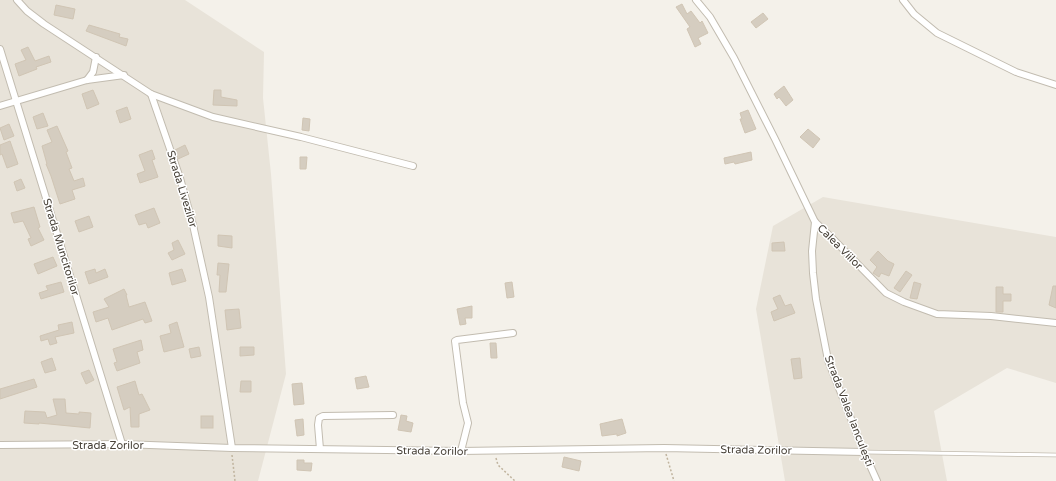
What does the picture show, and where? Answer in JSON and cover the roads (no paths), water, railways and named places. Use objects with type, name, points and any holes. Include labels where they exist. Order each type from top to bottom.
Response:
[{"type":"street","points":[[17,0],[38,20],[151,94],[212,117],[301,137],[413,166]]},
{"type":"street","name":"Calea Viilor","points":[[696,0],[710,18],[734,58],[815,222],[834,239],[886,293],[904,302],[937,314],[991,316],[1056,323]]},
{"type":"street","points":[[903,0],[914,14],[937,33],[1016,72],[1056,85]]},
{"type":"street","name":"Strada Muncitorilor","points":[[0,49],[122,444]]},
{"type":"street","points":[[87,80],[93,72],[96,57]]},
{"type":"street","points":[[0,106],[87,80],[124,75]]},
{"type":"street","name":"Strada Livezilor","points":[[151,94],[180,178],[193,225],[209,297],[232,448]]},
{"type":"street","name":"Strada Valea Ianculești","points":[[815,222],[812,251],[814,280],[816,300],[828,360],[876,481]]},
{"type":"street","points":[[461,451],[468,423],[463,403],[455,341],[513,333]]},
{"type":"street","points":[[320,449],[318,424],[319,418],[323,416],[393,415]]},
{"type":"street","name":"Strada Zorilor","points":[[0,445],[122,444],[232,448],[461,451],[664,448],[864,452]]},
{"type":"lane","points":[[864,452],[1056,455]]}]
